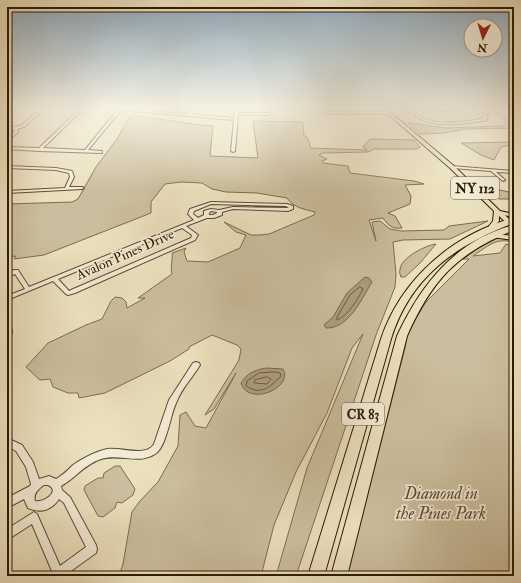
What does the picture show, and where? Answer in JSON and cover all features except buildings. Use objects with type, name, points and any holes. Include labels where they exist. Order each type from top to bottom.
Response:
[{"type":"highway","name":"CR 83","points":[[339,576],[402,336],[413,310],[434,279],[450,263],[493,232],[513,222]]},
{"type":"highway","name":"CR 83","points":[[316,576],[388,333],[399,309],[413,287],[449,252],[475,235],[493,232]]},
{"type":"highway","points":[[413,287],[425,291]]},
{"type":"main road","name":"NY 112","points":[[414,135],[452,167],[497,210],[513,222]]},
{"type":"main road","points":[[497,210],[496,221],[492,226],[493,232],[514,238]]},
{"type":"street","points":[[39,150],[54,135]]},
{"type":"street","points":[[86,152],[99,135]]},
{"type":"street","points":[[233,151],[234,135]]},
{"type":"street","points":[[7,148],[101,152]]},
{"type":"street","points":[[452,167],[514,172]]},
{"type":"street","points":[[7,168],[64,170],[70,172],[72,177],[66,189]]},
{"type":"street","points":[[493,170],[503,180]]},
{"type":"street","points":[[7,192],[82,188]]},
{"type":"street","name":"Avalon Pines Drive","points":[[7,298],[183,226],[208,213],[217,216],[220,214],[219,211],[233,208],[271,207],[211,203],[201,206]]},
{"type":"street","points":[[197,220],[190,214],[192,210],[201,206],[208,213]]},
{"type":"street","name":"Avalon Pines Drive","points":[[54,279],[68,293],[73,292],[194,239],[195,235],[183,226]]},
{"type":"street","points":[[7,275],[16,271],[28,289]]},
{"type":"street","points":[[7,319],[9,333],[7,335]]},
{"type":"street","points":[[7,442],[19,448],[30,465],[34,488],[29,494],[29,502],[35,507],[44,506],[48,504],[57,488],[64,480],[79,466],[109,452],[138,455],[151,454],[155,451],[173,400],[196,365]]},
{"type":"street","points":[[7,503],[45,480],[50,480],[68,500],[92,549],[58,574],[34,517],[35,507]]},
{"type":"street","points":[[7,535],[34,517]]},
{"type":"green space","points":[[119,135],[212,135],[210,156],[258,158],[255,135],[304,135],[307,137],[311,148],[367,150],[363,147],[370,139],[414,140],[420,147],[417,149],[374,149],[368,152],[322,153],[319,155],[327,159],[322,161],[323,163],[348,166],[350,173],[414,181],[424,184],[405,185],[411,196],[410,204],[388,213],[395,216],[402,228],[391,226],[383,218],[369,220],[376,241],[372,222],[380,221],[390,229],[402,231],[444,230],[449,226],[488,221],[450,239],[403,240],[393,242],[396,274],[395,287],[376,335],[296,576],[276,576],[307,468],[363,334],[352,348],[327,413],[296,472],[274,525],[261,576],[119,576],[123,564],[132,512],[158,482],[178,446],[180,415],[186,412],[195,426],[206,428],[236,373],[214,409],[205,415],[239,360],[241,349],[237,345],[212,335],[189,347],[189,349],[170,361],[105,393],[79,398],[78,393],[68,393],[53,387],[50,379],[40,380],[26,367],[48,343],[102,319],[111,301],[115,297],[122,298],[126,302],[127,308],[145,298],[138,298],[172,274],[172,253],[186,248],[184,252],[187,261],[208,262],[240,248],[246,235],[236,232],[224,222],[251,235],[260,235],[269,234],[314,215],[315,212],[296,206],[287,198],[257,193],[226,192],[212,189],[202,183],[181,182],[165,184],[151,202],[151,213],[44,255],[14,259],[16,256],[7,257],[7,204],[72,202],[78,199],[96,167]]},
{"type":"green space","points":[[514,142],[514,144],[501,147],[494,160],[481,155],[461,143]]},
{"type":"green space","points":[[495,189],[509,192],[514,191],[514,199],[499,199],[492,191]]},
{"type":"green space","name":"Diamond in the Pines Park","points":[[498,238],[514,240],[514,243],[508,241],[497,242],[473,256],[500,253],[506,244],[514,246],[514,576],[347,576],[408,331],[426,302],[469,259],[463,259],[480,247]]},
{"type":"green space","points":[[436,244],[420,263],[405,277],[401,277],[401,265],[404,261],[414,253]]},
{"type":"green space","points":[[115,466],[120,466],[135,489],[133,495],[122,503],[117,502],[115,508],[103,517],[98,516],[84,490],[85,486],[98,478],[103,478],[104,473]]},
{"type":"water","points":[[365,277],[369,278],[372,282],[354,311],[341,323],[334,327],[326,328],[324,325],[333,317],[347,293]]},
{"type":"water","points":[[266,368],[283,369],[285,376],[282,383],[269,392],[260,394],[252,394],[245,390],[241,383],[246,377],[255,371]]}]
